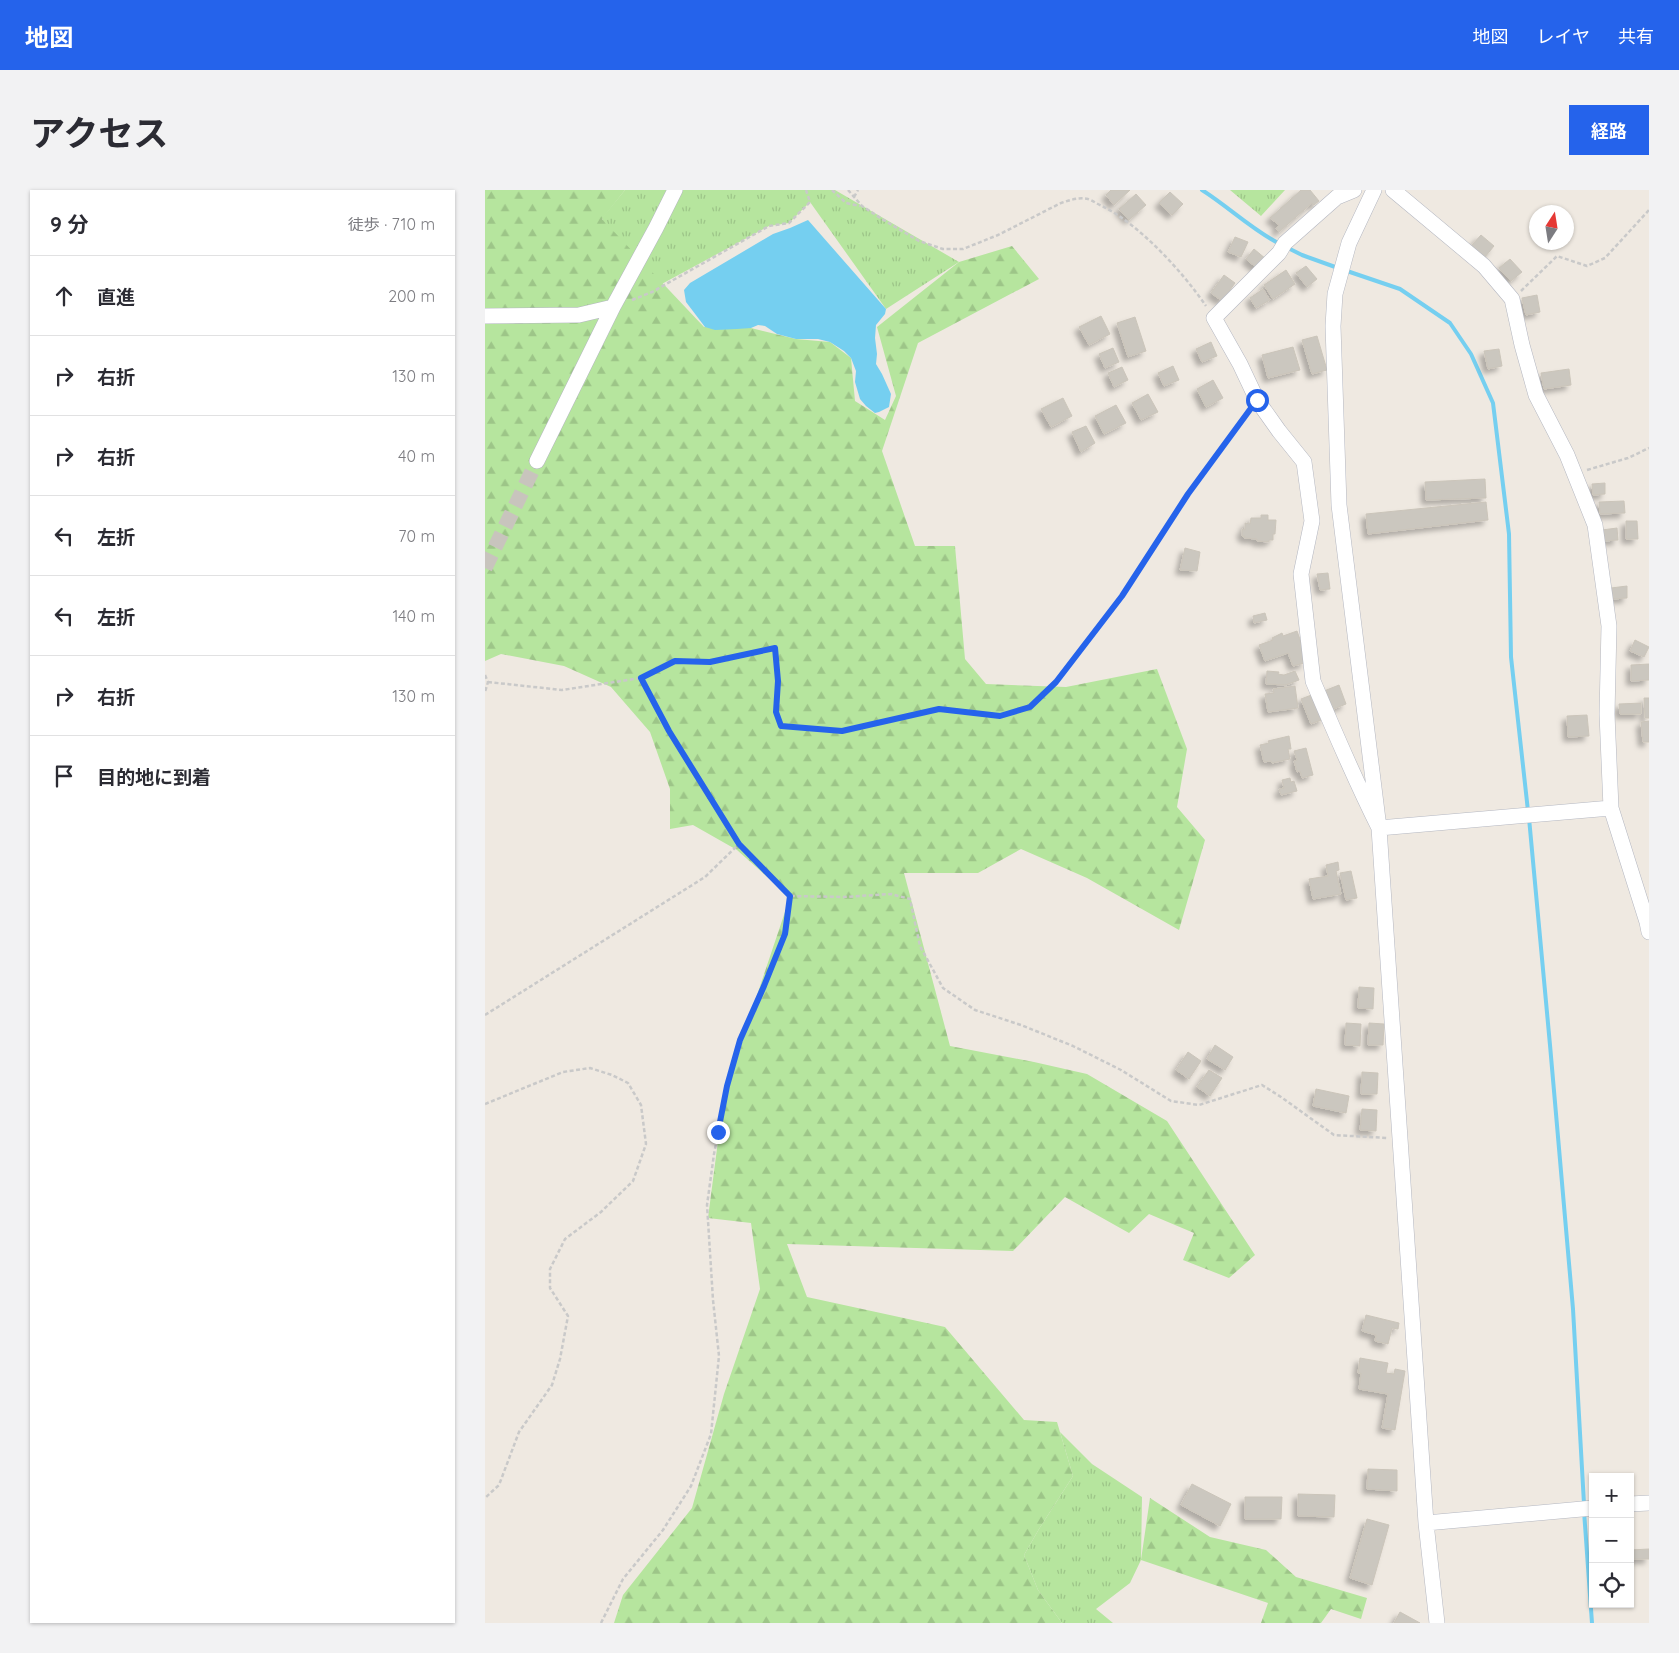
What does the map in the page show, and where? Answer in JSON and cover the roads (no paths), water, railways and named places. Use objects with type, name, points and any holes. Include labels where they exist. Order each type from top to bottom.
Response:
[{"type":"street","points":[[537,461],[613,307],[675,190]]},
{"type":"street","points":[[1354,190],[1337,197],[1282,248],[1214,318],[1240,364],[1257,400],[1303,462],[1312,521],[1301,574],[1313,681],[1349,767],[1379,828]]},
{"type":"street","points":[[1373,190],[1349,243],[1335,294],[1333,326],[1339,505],[1379,828],[1426,1523],[1437,1623]]},
{"type":"street","points":[[1393,190],[1484,266],[1512,299],[1536,395],[1567,455],[1595,525],[1609,626],[1607,714],[1611,808],[1649,932]]},
{"type":"street","points":[[485,316],[579,315],[613,307]]},
{"type":"street","points":[[1379,828],[1611,808]]},
{"type":"street","points":[[1634,1504],[1649,1503]]},
{"type":"street","points":[[1426,1523],[1589,1508]]},
{"type":"water","points":[[808,220],[886,309],[885,314],[876,325],[876,364],[891,394],[889,407],[879,412],[875,413],[860,399],[855,382],[856,371],[851,358],[830,342],[818,339],[796,339],[777,334],[765,326],[758,325],[751,328],[715,330],[705,327],[686,302],[684,290],[690,283],[773,234]]},
{"type":"waterway","points":[[1202,190],[1260,232],[1280,244]]},
{"type":"waterway","points":[[1286,247],[1338,268]]},
{"type":"waterway","points":[[1344,270],[1400,289],[1450,323],[1471,354],[1493,403],[1509,534],[1511,657],[1528,811]]},
{"type":"waterway","points":[[1529,818],[1573,1309],[1584,1504]]},
{"type":"waterway","points":[[1584,1511],[1592,1623]]},
{"type":"tunnel","points":[[485,568],[537,461]]}]
